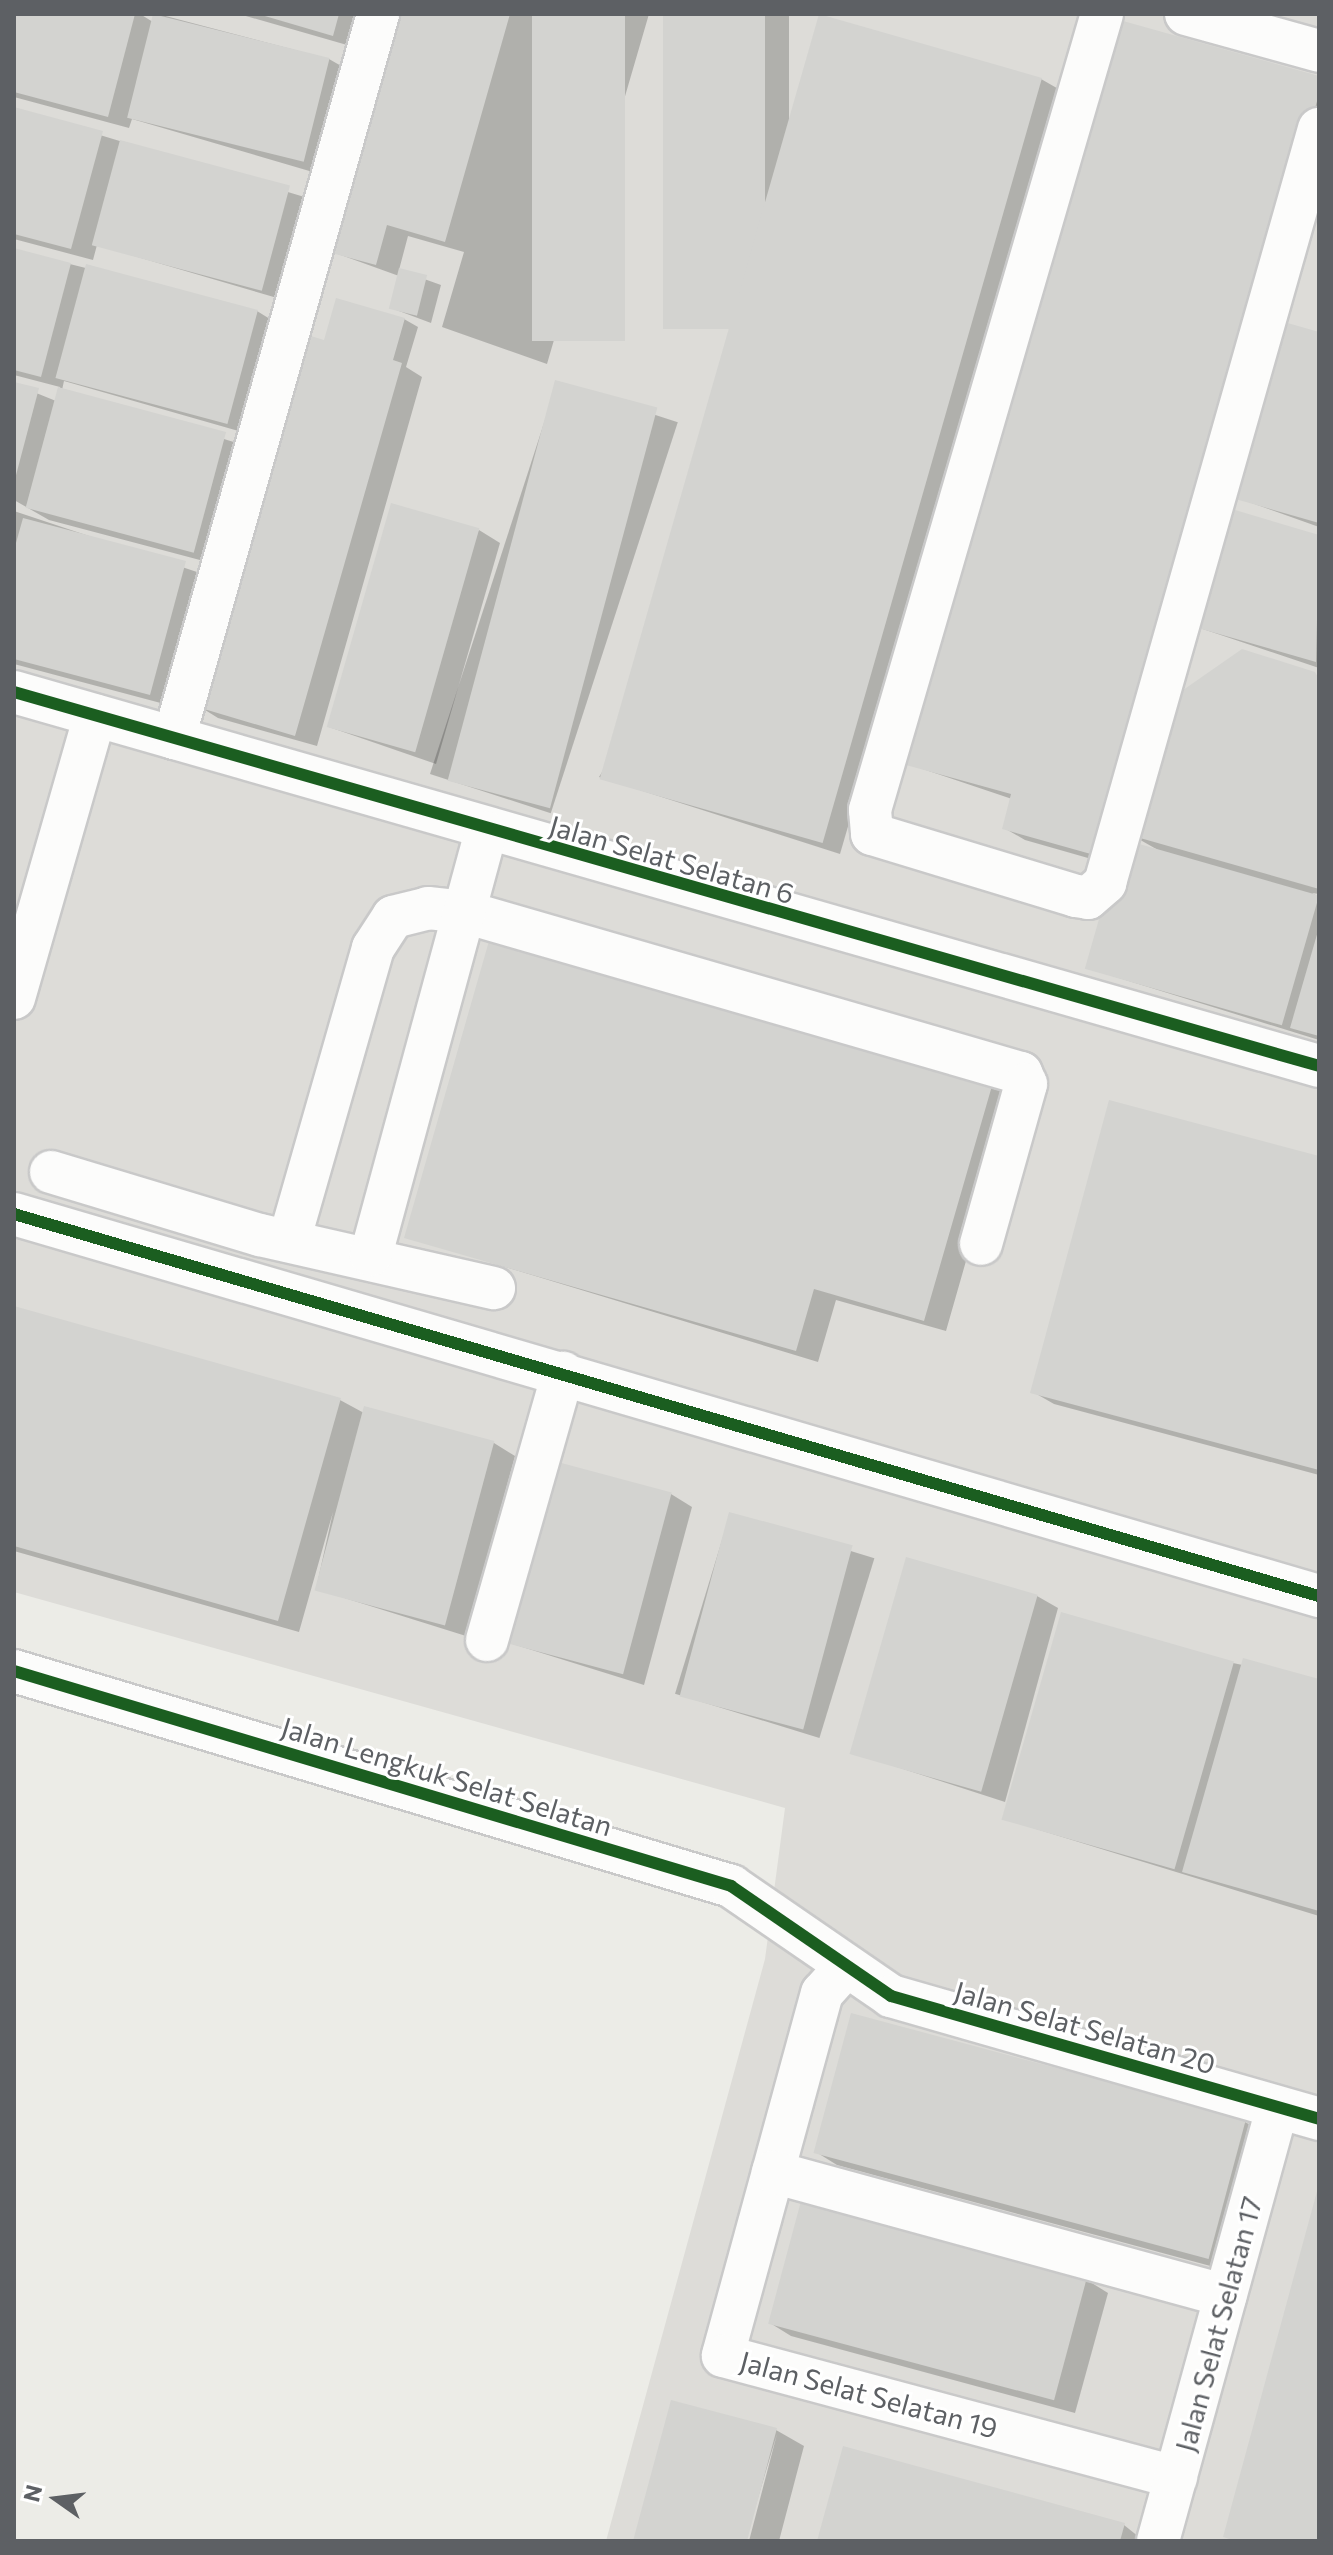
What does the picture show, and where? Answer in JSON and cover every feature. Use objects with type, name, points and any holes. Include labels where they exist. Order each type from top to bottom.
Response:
[{"type":"street","points":[[174,738],[378,14]]},
{"type":"street","points":[[1102,14],[870,810],[872,834],[1076,896],[1088,898],[1105,883],[1319,129]]},
{"type":"street","points":[[1186,14],[1319,51]]},
{"type":"street","name":"Jalan Selat Selatan 6","points":[[14,692],[486,832],[1319,1066]]},
{"type":"street","points":[[14,998],[95,715]]},
{"type":"street","points":[[371,1255],[486,832]]},
{"type":"street","points":[[289,1241],[373,948],[405,912],[465,912],[1021,1073],[1026,1084],[981,1244]]},
{"type":"street","points":[[51,1172],[289,1241],[371,1255],[494,1288]]},
{"type":"street","points":[[14,1214],[1319,1596]]},
{"type":"street","points":[[487,1640],[563,1373]]},
{"type":"street","name":"Jalan Lengkuk Selat Selatan","points":[[14,1671],[731,1886],[782,1915],[843,1970]]},
{"type":"street","name":"Jalan Selat Selatan 20","points":[[843,1970],[891,1996],[1319,2119]]},
{"type":"street","name":"Jalan Selat Selatan 19","points":[[843,1970],[822,1993],[723,2356],[1176,2477]]},
{"type":"street","name":"Jalan Selat Selatan 17","points":[[1158,2541],[1277,2108]]},
{"type":"street","points":[[773,2172],[1225,2296]]},
{"type":"shaded area","points":[[14,14],[1319,14],[1319,2541],[606,2541],[765,1959],[785,1808],[14,1592]]},
{"type":"building","points":[[14,14],[135,14],[108,117],[14,92]]},
{"type":"building","points":[[153,14],[330,58],[304,162],[127,118]]},
{"type":"building","points":[[258,14],[339,14],[333,36]]},
{"type":"building","points":[[392,14],[510,14],[445,242],[387,225],[376,265],[324,251]]},
{"type":"building","points":[[532,14],[625,14],[625,341],[532,341]]},
{"type":"building","points":[[663,14],[765,14],[765,329],[663,329]]},
{"type":"building","points":[[819,14],[1042,78],[823,843],[600,779]]},
{"type":"building","points":[[1116,19],[1319,76],[1319,94],[1105,858],[1002,829],[1011,794],[906,765]]},
{"type":"building","points":[[14,107],[103,131],[71,249],[14,234]]},
{"type":"building","points":[[120,140],[290,186],[262,291],[92,245]]},
{"type":"building","points":[[14,248],[71,263],[41,377],[14,370]]},
{"type":"building","points":[[86,264],[258,310],[227,424],[55,378]]},
{"type":"building","points":[[399,268],[427,275],[417,316],[389,309]]},
{"type":"building","points":[[336,298],[405,318],[393,360],[402,363],[295,736],[194,706],[301,333],[324,340]]},
{"type":"building","points":[[1284,322],[1319,332],[1319,523],[1232,498]]},
{"type":"building","points":[[555,380],[657,407],[550,808],[448,781]]},
{"type":"building","points":[[14,382],[39,388],[15,479],[14,478]]},
{"type":"building","points":[[58,387],[226,432],[194,553],[26,508]]},
{"type":"building","points":[[391,503],[479,528],[415,752],[327,727]]},
{"type":"building","points":[[1225,507],[1319,535],[1316,662],[1191,626]]},
{"type":"building","points":[[23,518],[186,561],[150,695],[14,659],[14,550]]},
{"type":"building","points":[[1242,649],[1315,672],[1319,679],[1319,889],[1126,834],[1163,704]]},
{"type":"building","points":[[1122,839],[1319,895],[1282,1025],[1085,969]]},
{"type":"building","points":[[493,927],[996,1072],[924,1321],[814,1289],[796,1351],[404,1238]]},
{"type":"building","points":[[1319,931],[1319,1036],[1290,1028]]},
{"type":"building","points":[[1109,1100],[1319,1156],[1319,1470],[1030,1393]]},
{"type":"building","points":[[14,1306],[341,1398],[278,1621],[14,1546]]},
{"type":"building","points":[[364,1406],[494,1441],[445,1625],[315,1590]]},
{"type":"building","points":[[550,1460],[672,1493],[623,1674],[501,1642]]},
{"type":"building","points":[[729,1512],[853,1545],[803,1730],[680,1696]]},
{"type":"building","points":[[906,1557],[1038,1595],[981,1792],[849,1754]]},
{"type":"building","points":[[1061,1612],[1234,1662],[1174,1869],[1001,1820]]},
{"type":"building","points":[[1243,1658],[1319,1679],[1319,1911],[1182,1872]]},
{"type":"building","points":[[851,2013],[1246,2119],[1209,2259],[813,2153]]},
{"type":"building","points":[[1319,2184],[1319,2541],[1236,2541],[1223,2537]]},
{"type":"building","points":[[801,2201],[1087,2278],[1054,2400],[768,2324]]},
{"type":"building","points":[[671,2400],[777,2428],[747,2541],[633,2541]]},
{"type":"building","points":[[843,2446],[1125,2523],[1120,2541],[817,2541]]},
{"type":"cycle path","points":[[14,692],[1319,1066]]},
{"type":"cycle path","points":[[14,1214],[1319,1596]]},
{"type":"cycle path","points":[[14,1671],[731,1886],[891,1996],[1319,2119]]}]
